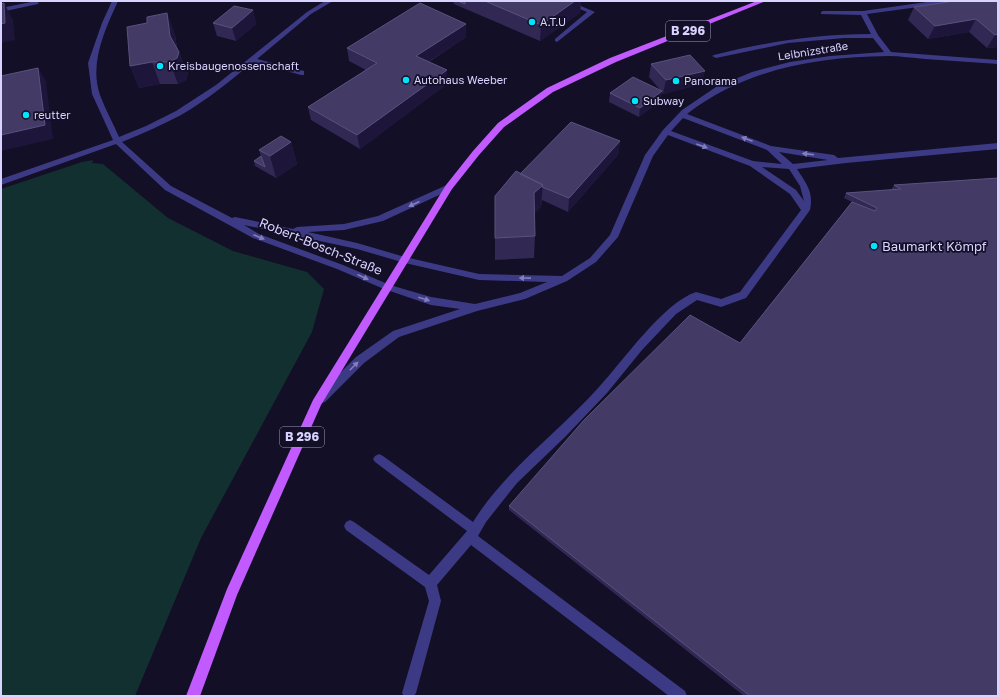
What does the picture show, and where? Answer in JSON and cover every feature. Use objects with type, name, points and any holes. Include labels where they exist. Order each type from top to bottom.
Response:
[{"type":"main road","name":"B 296","points":[[193,696],[232,593],[317,403],[449,188],[476,154],[502,125],[550,90],[613,60],[763,1]]},
{"type":"street","name":"Robert-Bosch-Straße","points":[[115,1],[105,23],[92,63],[96,94],[117,141],[168,188],[256,236],[340,267],[387,287]]},
{"type":"street","points":[[1,182],[117,141],[149,128],[179,113],[219,87],[310,13],[330,1]]},
{"type":"street","points":[[557,40],[592,12],[563,1]]},
{"type":"street","points":[[823,13],[864,13],[927,2],[948,1]]},
{"type":"street","points":[[1,10],[36,2]]},
{"type":"street","points":[[864,13],[875,36],[889,54]]},
{"type":"street","points":[[716,56],[788,41],[844,36],[875,36]]},
{"type":"street","name":"Leibnizstraße","points":[[317,403],[360,360],[396,334],[475,308],[522,296],[564,279],[593,260],[614,237],[649,155],[666,132],[682,115],[720,89],[762,72],[790,64],[830,58],[889,54],[998,62]]},
{"type":"street","points":[[253,60],[301,73]]},
{"type":"street","points":[[682,115],[770,148],[846,160]]},
{"type":"street","points":[[666,132],[752,164],[793,192],[806,210]]},
{"type":"street","points":[[752,164],[791,167],[846,160],[998,146]]},
{"type":"street","points":[[430,584],[473,534],[482,518],[513,479],[561,434],[603,390],[638,348],[673,311],[696,296],[721,303],[743,295],[806,210],[808,200],[804,186],[791,167],[770,148]]},
{"type":"street","name":"Robert-Bosch-Straße","points":[[286,231],[344,227],[380,219],[449,188]]},
{"type":"street","name":"Robert-Bosch-Straße","points":[[225,218],[357,246],[405,260]]},
{"type":"street","points":[[405,260],[479,277],[564,279]]},
{"type":"street","name":"Leibnizstraße","points":[[387,287],[430,301],[475,308]]},
{"type":"street","points":[[379,459],[680,696]]},
{"type":"street","points":[[350,526],[430,584],[435,601],[409,693]]},
{"type":"green space","points":[[93,160],[92,163],[103,164],[168,218],[233,251],[307,272],[324,289],[312,332],[201,538],[135,696],[1,696],[1,189],[82,162]]},
{"type":"building","points":[[458,1],[465,1],[465,4]]},
{"type":"building","points":[[485,1],[575,1],[541,25]]},
{"type":"building","points":[[955,1],[998,1],[998,34],[995,35],[976,19],[935,26],[914,7]]},
{"type":"building","points":[[4,3],[5,23],[1,24],[1,4]]},
{"type":"building","name":"Autohaus Weeber","points":[[420,3],[466,24],[416,56],[447,70],[357,135],[308,107],[377,63],[347,48]]},
{"type":"building","points":[[234,6],[253,10],[232,28],[213,23]]},
{"type":"building","points":[[167,13],[170,36],[179,52],[177,58],[170,62],[152,62],[130,66],[127,27],[147,23],[147,17]]},
{"type":"building","points":[[690,55],[705,71],[666,80],[651,64]]},
{"type":"building","name":"reutter","points":[[38,68],[45,125],[1,135],[1,76]]},
{"type":"building","points":[[633,77],[662,91],[640,108],[610,93]]},
{"type":"building","points":[[571,122],[620,141],[569,198],[542,187],[543,185],[520,174]]},
{"type":"building","points":[[281,136],[291,142],[270,156],[259,150]]},
{"type":"building","points":[[261,156],[265,167],[254,161]]},
{"type":"building","points":[[516,171],[543,185],[534,193],[535,236],[495,238],[495,196]]},
{"type":"building","points":[[998,178],[998,696],[750,696],[509,506],[584,420],[690,315],[740,343],[852,202],[875,211],[877,208],[846,193],[901,189],[894,185]]},
{"type":"place","name":"A.T.U","points":[[532,22]]},
{"type":"place","name":"Kreisbaugenossenschaft","points":[[160,66]]},
{"type":"place","name":"Autohaus Weeber","points":[[406,80]]},
{"type":"place","name":"Panorama","points":[[676,81]]},
{"type":"place","name":"Subway","points":[[635,101]]},
{"type":"place","name":"reutter","points":[[26,115]]},
{"type":"place","name":"Baumarkt Kömpf","points":[[874,246]]}]
